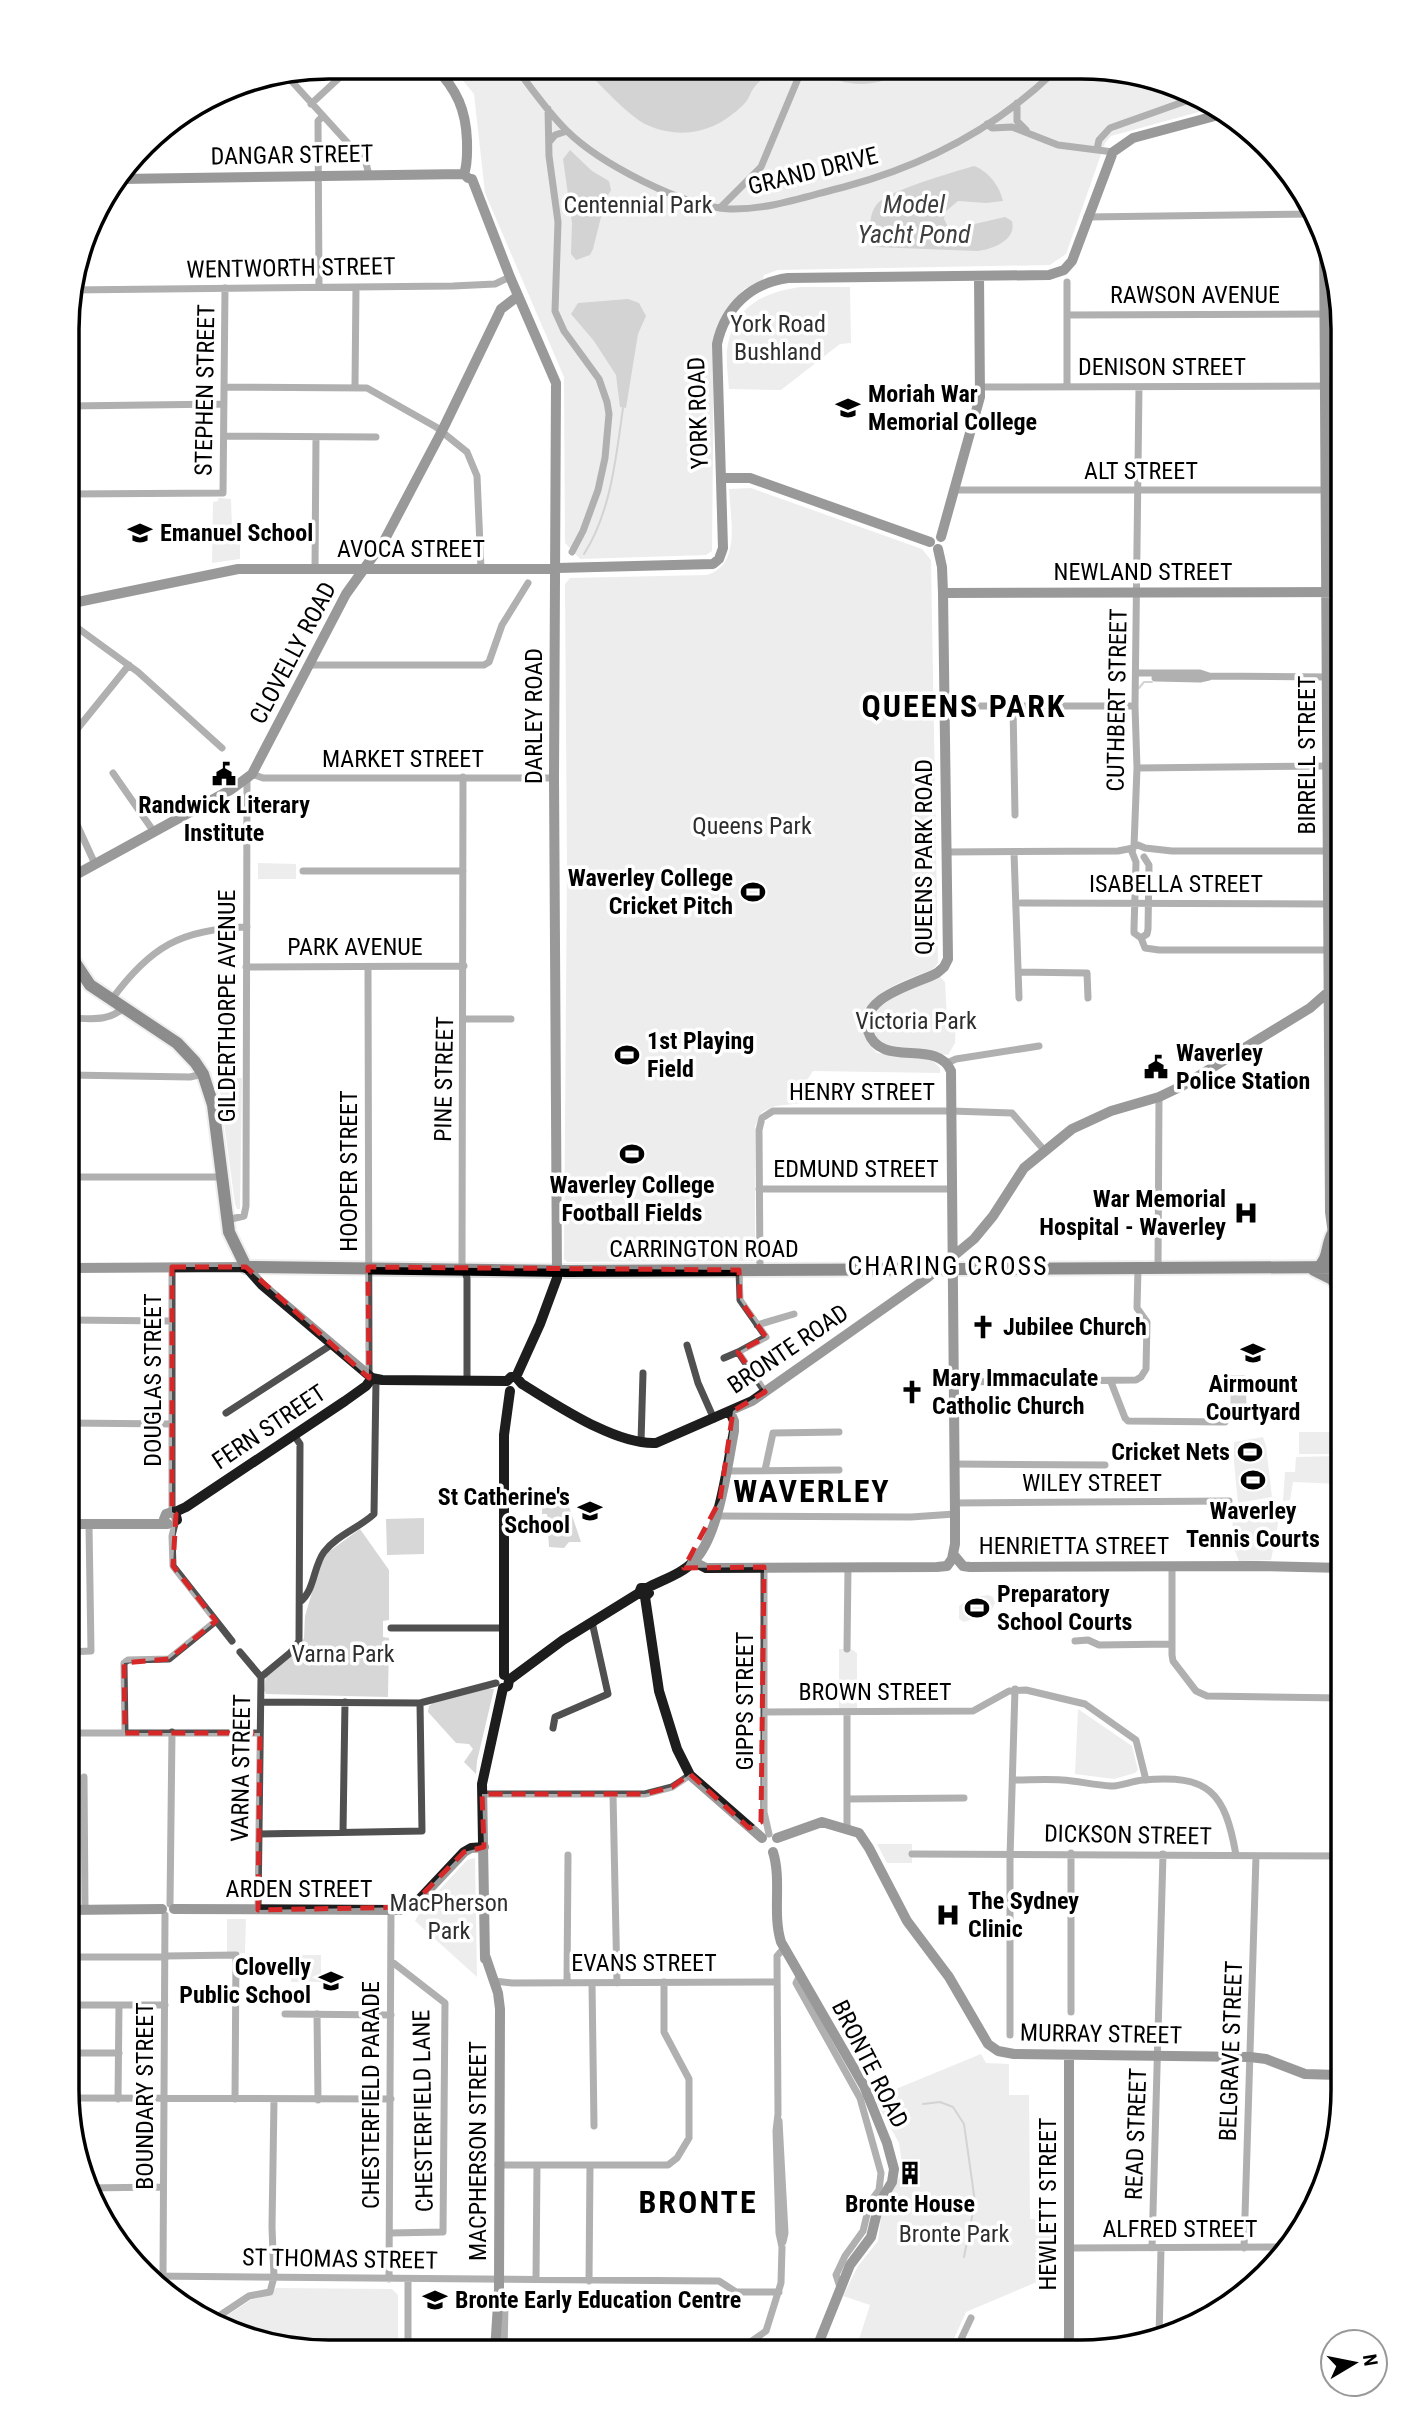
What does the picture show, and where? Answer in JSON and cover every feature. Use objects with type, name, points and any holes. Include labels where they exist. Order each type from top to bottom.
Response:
[{"type":"main road","name":"DARLEY ROAD","points":[[445,79],[463,107],[469,173],[556,383],[551,568],[557,1270]]},
{"type":"main road","name":"DARLEY ROAD","points":[[451,79],[461,92],[466,105],[469,173]]},
{"type":"main road","points":[[1113,152],[1133,138],[1213,116]]},
{"type":"main road","name":"YORK ROAD","points":[[551,568],[713,564],[719,559],[723,548],[718,344],[729,312],[748,292],[770,281],[788,278],[1049,275],[1064,270],[1075,253],[1113,152]]},
{"type":"main road","name":"DANGAR STREET","points":[[130,178],[469,173]]},
{"type":"main road","name":"BIRRELL STREET","points":[[1325,275],[1331,1064]]},
{"type":"main road","name":"QUEENS PARK ROAD","points":[[947,1063],[934,1056],[881,1048],[869,1034],[867,1023],[873,1006],[882,998],[937,973],[947,964],[949,955],[943,593],[942,568],[936,543],[955,490],[980,397],[979,276]]},
{"type":"main road","name":"CLOVELLY ROAD","points":[[249,777],[346,594],[384,541],[442,431],[501,309],[518,296]]},
{"type":"main road","points":[[720,455],[733,477]]},
{"type":"main road","points":[[721,478],[750,478],[936,543]]},
{"type":"main road","name":"AVOCA STREET","points":[[79,602],[233,570],[551,568]]},
{"type":"main road","points":[[335,570],[345,579],[346,594]]},
{"type":"main road","name":"NEWLAND STREET","points":[[943,593],[1331,593]]},
{"type":"main road","points":[[79,873],[232,789],[249,777]]},
{"type":"main road","points":[[79,968],[90,985],[177,1043],[195,1062],[211,1095],[231,1241],[246,1267],[262,1285],[372,1378],[514,1384],[591,1424],[641,1442],[662,1442],[730,1412]]},
{"type":"main road","name":"BRONTE ROAD","points":[[673,1574],[681,1572],[694,1562],[718,1516],[734,1425],[730,1412],[765,1392],[948,1266],[993,1216],[1024,1168],[1072,1129],[1111,1111],[1158,1097],[1182,1086],[1304,1012],[1329,991]]},
{"type":"main road","points":[[1304,1012],[1317,1012],[1329,1023]]},
{"type":"main road","points":[[947,1063],[951,1071],[952,1189],[948,1266],[954,1382],[953,1554]]},
{"type":"main road","points":[[1331,1237],[1325,1261],[1315,1269],[1331,1278]]},
{"type":"main road","name":"CARRINGTON ROAD","points":[[79,1268],[760,1270],[948,1266],[1331,1270]]},
{"type":"main road","points":[[262,1285],[263,1275],[272,1267]]},
{"type":"main road","points":[[903,1269],[911,1279],[911,1290]]},
{"type":"main road","name":"MACPHERSON STREET","points":[[484,1847],[481,1839],[482,1784],[503,1682],[504,1435],[514,1384],[552,1292],[557,1270]]},
{"type":"main road","name":"FERN STREET","points":[[79,1525],[145,1525],[171,1521],[186,1507],[362,1389],[372,1378]]},
{"type":"main road","name":"BRONTE ROAD","points":[[503,1682],[563,1640],[673,1574],[698,1546],[720,1500]]},
{"type":"main road","name":"HENRIETTA STREET","points":[[953,1554],[963,1566],[970,1567],[1331,1568]]},
{"type":"main road","name":"HENRIETTA STREET","points":[[694,1562],[706,1568],[943,1567],[950,1563],[953,1554]]},
{"type":"main road","points":[[644,1592],[659,1690],[677,1749],[690,1774],[749,1828],[769,1837],[778,1846],[774,1852],[768,1853],[762,1850],[760,1844],[769,1837],[818,1822],[847,1828]]},
{"type":"main road","name":"MACPHERSON STREET","points":[[485,1774],[485,1973],[500,1999],[498,2340]]},
{"type":"main road","name":"MURRAY STREET","points":[[847,1828],[859,1833],[866,1841],[907,1921],[949,1977],[991,2047],[1014,2054],[1250,2057],[1266,2059],[1305,2074],[1331,2075]]},
{"type":"main road","name":"ARDEN STREET","points":[[79,1909],[391,1910],[410,1907],[464,1852],[471,1848],[484,1847]]},
{"type":"main road","name":"BRONTE ROAD","points":[[774,1852],[777,1865],[779,1935],[863,2086],[887,2143],[894,2169],[892,2182],[879,2204],[871,2237],[850,2265],[820,2340]]},
{"type":"main road","name":"MACPHERSON STREET","points":[[491,1983],[499,2013]]},
{"type":"main road","name":"HEWLETT STREET","points":[[1069,2055],[1069,2340]]},
{"type":"street","points":[[310,104],[338,79]]},
{"type":"street","name":"GRAND DRIVE","points":[[525,79],[567,131],[609,162],[666,192],[692,202],[720,208],[763,208],[867,181],[940,153],[965,140],[1046,79]]},
{"type":"street","points":[[720,208],[761,167],[798,79]]},
{"type":"street","points":[[292,82],[366,163],[369,175]]},
{"type":"street","points":[[1097,149],[1099,139],[1110,128],[1185,102]]},
{"type":"street","points":[[1017,103],[1017,121],[1035,136]]},
{"type":"street","points":[[548,108],[549,156],[558,222],[555,310],[564,331],[599,379],[609,414],[605,458],[598,490],[572,552]]},
{"type":"street","points":[[319,287],[318,121],[322,117]]},
{"type":"street","points":[[987,124],[992,128],[1012,127],[1070,148],[1113,152]]},
{"type":"street","points":[[550,141],[555,135],[567,131]]},
{"type":"street","points":[[1087,217],[1303,214]]},
{"type":"street","name":"WENTWORTH STREET","points":[[82,290],[492,284],[510,277]]},
{"type":"street","points":[[1067,282],[1067,386]]},
{"type":"street","points":[[355,386],[356,287]]},
{"type":"street","name":"STEPHEN STREET","points":[[79,494],[223,493],[225,288]]},
{"type":"street","name":"RAWSON AVENUE","points":[[1066,315],[1324,314]]},
{"type":"street","name":"DENISON STREET","points":[[981,387],[1331,386]]},
{"type":"street","points":[[224,387],[367,388],[442,431],[467,452],[477,476],[481,569]]},
{"type":"street","name":"CUTHBERT STREET","points":[[1139,387],[1135,706],[1137,768],[1133,852],[1136,903],[1134,928],[1137,936],[1141,938]]},
{"type":"street","points":[[79,406],[224,404]]},
{"type":"street","points":[[224,436],[376,437]]},
{"type":"street","points":[[315,570],[316,437]]},
{"type":"street","points":[[1326,456],[1331,456]]},
{"type":"street","name":"ALT STREET","points":[[955,490],[1326,490]]},
{"type":"street","points":[[309,665],[484,665],[489,662],[502,625],[528,583]]},
{"type":"street","points":[[79,629],[129,665],[222,748]]},
{"type":"street","points":[[79,727],[129,665]]},
{"type":"street","points":[[1137,673],[1328,677]]},
{"type":"street","points":[[1154,678],[1200,679],[1209,676]]},
{"type":"street","points":[[944,706],[1135,706]]},
{"type":"street","points":[[1013,706],[1015,815]]},
{"type":"street","points":[[1137,768],[1328,766]]},
{"type":"street","points":[[113,772],[154,832]]},
{"type":"street","name":"MARKET STREET","points":[[249,777],[554,778]]},
{"type":"street","name":"GILDERTHORPE AVENUE","points":[[227,1220],[244,1216],[246,1206],[249,777]]},
{"type":"street","name":"PINE STREET","points":[[463,777],[462,1263],[467,1278],[467,1380]]},
{"type":"street","points":[[79,830],[94,864]]},
{"type":"street","points":[[1133,852],[1140,845],[1149,865],[1147,934],[1141,938],[1145,948],[1330,950]]},
{"type":"street","points":[[947,852],[1118,850],[1133,852],[1138,859],[1145,854],[1172,851],[1329,851]]},
{"type":"street","points":[[1014,852],[1019,998]]},
{"type":"street","points":[[303,871],[463,871]]},
{"type":"street","name":"ISABELLA STREET","points":[[1021,903],[1330,904]]},
{"type":"street","points":[[111,999],[135,968],[167,945],[206,931],[247,927]]},
{"type":"street","name":"PARK AVENUE","points":[[246,967],[464,966]]},
{"type":"street","name":"HOOPER STREET","points":[[300,1602],[307,1596],[320,1558],[327,1548],[374,1514],[368,1267],[368,967]]},
{"type":"street","points":[[1018,972],[1087,973],[1088,998]]},
{"type":"street","points":[[79,1018],[109,1018],[117,1015],[124,1007]]},
{"type":"street","points":[[464,1019],[511,1019]]},
{"type":"street","points":[[947,1063],[956,1059],[1040,1046]]},
{"type":"street","points":[[79,1075],[190,1077],[202,1074]]},
{"type":"street","points":[[1158,1097],[1158,1269]]},
{"type":"street","name":"HENRY STREET","points":[[760,1189],[760,1123],[762,1118],[773,1111],[1012,1113],[1044,1150]]},
{"type":"street","points":[[79,1177],[221,1177]]},
{"type":"street","points":[[760,1189],[760,1270]]},
{"type":"street","name":"EDMUND STREET","points":[[760,1189],[952,1189]]},
{"type":"street","name":"DOUGLAS STREET","points":[[172,1268],[173,1566],[232,1641]]},
{"type":"street","points":[[954,1382],[1111,1382],[1136,1380],[1141,1377],[1146,1368],[1147,1322],[1138,1308],[1138,1269]]},
{"type":"street","points":[[724,1358],[766,1337],[740,1300],[739,1270]]},
{"type":"street","points":[[757,1325],[794,1314]]},
{"type":"street","points":[[79,1320],[172,1321]]},
{"type":"street","points":[[226,1413],[331,1345]]},
{"type":"street","points":[[687,1345],[698,1382],[714,1419]]},
{"type":"street","points":[[738,1352],[765,1392]]},
{"type":"street","points":[[641,1442],[643,1373]]},
{"type":"street","points":[[1111,1382],[1128,1421],[1225,1422]]},
{"type":"street","points":[[79,1423],[172,1424]]},
{"type":"street","points":[[765,1470],[773,1433],[839,1432]]},
{"type":"street","name":"VARNA STREET","points":[[258,1910],[261,1677],[297,1646],[300,1637],[300,1444],[294,1435]]},
{"type":"street","points":[[955,1464],[1105,1465]]},
{"type":"street","points":[[726,1471],[839,1470]]},
{"type":"street","name":"WILEY STREET","points":[[718,1516],[911,1517],[955,1508],[1228,1502]]},
{"type":"street","points":[[79,1652],[91,1651],[89,1525]]},
{"type":"street","name":"GIPPS STREET","points":[[764,1567],[764,1812],[769,1837]]},
{"type":"street","points":[[847,1649],[848,1567]]},
{"type":"street","points":[[1172,1567],[1173,1661],[1196,1691],[1206,1696],[1331,1698]]},
{"type":"street","points":[[125,1733],[124,1663],[169,1659],[216,1620]]},
{"type":"street","points":[[553,1728],[555,1717],[608,1694],[592,1622]]},
{"type":"street","points":[[391,1628],[503,1628]]},
{"type":"street","points":[[1075,1641],[1088,1640],[1099,1645],[1171,1644]]},
{"type":"street","points":[[240,1651],[261,1677]]},
{"type":"street","points":[[261,1702],[420,1703],[503,1682]]},
{"type":"street","points":[[1010,2035],[1010,1854],[1015,1689],[1085,1704],[1137,1741],[1146,1780]]},
{"type":"street","name":"BROWN STREET","points":[[764,1712],[973,1712],[1001,1694],[1015,1689]]},
{"type":"street","points":[[343,1832],[345,1702]]},
{"type":"street","points":[[259,1834],[422,1831],[420,1703]]},
{"type":"street","points":[[847,1712],[847,1828]]},
{"type":"street","name":"BOUNDARY STREET","points":[[163,2276],[165,2005],[172,1732]]},
{"type":"street","points":[[79,1733],[260,1733]]},
{"type":"street","points":[[486,1794],[645,1794],[673,1787],[690,1774]]},
{"type":"street","points":[[84,1777],[85,1909]]},
{"type":"street","points":[[1013,1780],[1064,1780],[1114,1786],[1146,1780],[1182,1779],[1195,1783],[1211,1792],[1222,1805],[1228,1817],[1236,1855]]},
{"type":"street","points":[[613,1794],[617,1983]]},
{"type":"street","points":[[847,1798],[964,1798]]},
{"type":"street","points":[[749,1828],[758,1825],[764,1812]]},
{"type":"street","points":[[1071,1853],[1072,2012]]},
{"type":"street","name":"DICKSON STREET","points":[[912,1854],[1331,1856]]},
{"type":"street","name":"READ STREET","points":[[1152,2248],[1163,1854]]},
{"type":"street","points":[[567,1983],[568,1855]]},
{"type":"street","name":"BELGRAVE STREET","points":[[1244,2248],[1256,1856]]},
{"type":"street","name":"CHESTERFIELD PARADE","points":[[389,2279],[391,1910]]},
{"type":"street","points":[[754,2340],[766,2332],[779,2292],[782,2271],[776,2131],[776,1982],[777,1956],[784,1948]]},
{"type":"street","points":[[79,1957],[236,1955],[235,2099]]},
{"type":"street","name":"CHESTERFIELD LANE","points":[[390,2233],[443,2232],[445,2017],[445,2003],[391,1961]]},
{"type":"street","points":[[498,2165],[668,2165],[677,2158],[687,2144],[690,2131],[689,2079],[664,2032],[664,1982]]},
{"type":"street","name":"EVANS STREET","points":[[491,1983],[776,1982]]},
{"type":"street","points":[[500,1999],[505,1988],[512,1983]]},
{"type":"street","points":[[592,1983],[594,2126]]},
{"type":"street","points":[[79,2005],[165,2005]]},
{"type":"street","points":[[118,2099],[119,2005]]},
{"type":"street","points":[[285,2014],[391,2015]]},
{"type":"street","points":[[317,2014],[318,2100]]},
{"type":"street","points":[[79,2053],[119,2053]]},
{"type":"street","points":[[79,2098],[391,2099]]},
{"type":"street","points":[[220,2315],[249,2296],[270,2292],[274,2277],[274,2100]]},
{"type":"street","points":[[536,2279],[537,2165]]},
{"type":"street","points":[[589,2281],[590,2165]]},
{"type":"street","points":[[99,2188],[163,2187]]},
{"type":"street","name":"ALFRED STREET","points":[[1069,2248],[1275,2247]]},
{"type":"street","points":[[1159,2328],[1161,2248]]},
{"type":"street","name":"ST THOMAS STREET","points":[[163,2276],[408,2279],[499,2284],[536,2279],[719,2281],[736,2292],[779,2292]]},
{"type":"street","points":[[408,2279],[408,2340]]},
{"type":"street","points":[[961,2340],[971,2318]]},
{"type":"highlighted area","points":[[172,1267],[246,1267],[369,1378],[368,1267],[739,1270],[740,1300],[766,1337],[738,1352],[765,1392],[733,1411],[720,1500],[684,1568],[764,1567],[761,1822],[749,1828],[690,1774],[672,1787],[645,1794],[482,1794],[484,1847],[464,1852],[410,1907],[258,1910],[260,1733],[125,1733],[124,1663],[169,1659],[216,1621],[173,1566],[176,1514],[172,1512]]},
{"type":"green space","name":"Centennial Park","points":[[462,79],[1097,79],[1146,87],[1203,111],[1111,136],[1105,143],[1066,254],[1050,265],[778,270],[764,275],[763,279],[744,289],[728,309],[714,346],[712,551],[706,555],[580,559],[565,543],[564,377],[485,193],[474,94]]},
{"type":"green space","name":"York Road Bushland","points":[[801,287],[850,287],[851,343],[840,344],[781,390],[729,389],[727,350],[730,335],[743,312],[762,298]]},
{"type":"green space","name":"Queens Park","points":[[751,488],[922,549],[931,560],[938,963],[933,969],[879,995],[865,1013],[863,1024],[867,1040],[877,1053],[932,1060],[940,1068],[940,1073],[813,1071],[803,1086],[803,1103],[775,1106],[762,1112],[755,1126],[755,1261],[567,1262],[564,1259],[567,868],[565,584],[570,578],[707,575],[718,570],[730,551],[732,539],[729,489]]},
{"type":"green space","points":[[218,498],[231,499],[232,529],[240,530],[240,559],[212,563],[213,502],[218,501]]},
{"type":"green space","points":[[258,863],[296,864],[296,879],[258,879]]},
{"type":"green space","name":"Victoria Park","points":[[940,977],[945,982],[947,1018],[956,1019],[955,1043],[948,1055],[882,1045],[872,1025],[873,1016],[879,1008],[898,994]]},
{"type":"green space","points":[[218,1078],[242,1078],[240,1209],[237,1209],[235,1204]]},
{"type":"green space","points":[[1299,1432],[1331,1432],[1331,1454],[1299,1454]]},
{"type":"green space","name":"Waverley Tennis Courts","points":[[1263,1437],[1272,1497],[1238,1503],[1234,1442]]},
{"type":"green space","points":[[1331,1456],[1331,1484],[1293,1482],[1290,1500],[1283,1501],[1285,1472],[1295,1472],[1296,1457]]},
{"type":"green space","points":[[562,1486],[581,1542],[569,1542],[564,1548],[549,1547],[547,1514],[542,1514],[542,1491]]},
{"type":"green space","points":[[1273,1501],[1278,1524],[1271,1560],[1239,1561],[1235,1551],[1231,1506]]},
{"type":"green space","points":[[424,1518],[424,1554],[387,1555],[386,1519]]},
{"type":"green space","name":"Varna Park","points":[[360,1529],[389,1570],[389,1620],[383,1621],[383,1637],[389,1638],[388,1697],[266,1694],[266,1676],[300,1646],[304,1638],[305,1616],[319,1569],[327,1553]]},
{"type":"green space","name":"Preparatory School Courts","points":[[988,1595],[993,1597],[995,1603],[990,1613],[964,1622],[959,1619],[959,1606],[970,1598]]},
{"type":"green space","points":[[839,1649],[851,1649],[857,1653],[857,1712],[839,1712]]},
{"type":"green space","points":[[485,1688],[494,1689],[476,1774],[464,1762],[473,1749],[469,1744],[456,1743],[428,1712],[433,1703]]},
{"type":"green space","points":[[1078,1709],[1132,1746],[1138,1770],[1135,1773],[1114,1779],[1075,1774]]},
{"type":"green space","points":[[877,1844],[912,1844],[912,1863],[887,1863]]},
{"type":"green space","name":"MacPherson Park","points":[[475,1858],[477,1977],[415,1921],[421,1910],[467,1860]]},
{"type":"green space","points":[[227,1919],[246,1919],[245,1953],[227,1954]]},
{"type":"green space","points":[[291,1955],[321,1955],[321,1982],[291,1982]]},
{"type":"green space","name":"Bronte Park","points":[[981,2054],[986,2063],[1009,2064],[1009,2095],[1029,2095],[1030,2219],[1058,2220],[1058,2273],[966,2312],[953,2340],[859,2340],[870,2305],[843,2296],[858,2266],[878,2241],[882,2209],[903,2171],[899,2143],[874,2098]]},
{"type":"green space","points":[[276,2288],[392,2289],[398,2295],[398,2340],[297,2338],[264,2332],[225,2317],[251,2300],[271,2294]]},
{"type":"water","points":[[594,79],[762,79],[735,113],[700,130],[661,130],[640,121]]},
{"type":"water","points":[[836,79],[887,79],[860,84]]},
{"type":"water","points":[[570,150],[592,171],[609,181],[611,190],[605,201],[590,255],[576,260],[571,254],[572,223],[563,159]]},
{"type":"water","name":"Model Yacht Pond","points":[[974,166],[993,180],[1003,201],[958,201],[945,212],[944,219],[948,227],[957,228],[1005,217],[1012,221],[1013,228],[1007,238],[990,248],[978,251],[873,247],[870,225],[877,204],[908,187]]},
{"type":"water","points":[[628,299],[639,303],[646,316],[638,334],[626,408],[620,407],[616,375],[594,341],[571,314],[578,303]]},
{"type":"water","points":[[1230,1375],[1245,1375],[1247,1413],[1257,1413],[1257,1421],[1231,1422]]},
{"type":"waterway","points":[[584,554],[606,502],[615,465],[623,408]]},
{"type":"waterway","points":[[1139,688],[1144,682],[1152,682]]},
{"type":"waterway","points":[[923,2104],[940,2102],[953,2107],[964,2124],[975,2202],[964,2257]]},
{"type":"place","name":"Moriah War Memorial College","points":[[848,408]]},
{"type":"place","name":"Emanuel School","points":[[140,533]]},
{"type":"place","name":"Randwick Literary Institute","points":[[224,774]]},
{"type":"place","name":"Waverley College Cricket Pitch","points":[[753,892]]},
{"type":"place","name":"1st Playing Field","points":[[627,1055]]},
{"type":"place","name":"Waverley Police Station","points":[[1156,1067]]},
{"type":"place","name":"Waverley College Football Fields","points":[[632,1154]]},
{"type":"place","name":"War Memorial Hospital - Waverley","points":[[1246,1213]]},
{"type":"place","name":"Jubilee Church","points":[[983,1327]]},
{"type":"place","name":"Airmount Courtyard","points":[[1253,1353]]},
{"type":"place","name":"Mary Immaculate Catholic Church","points":[[912,1392]]},
{"type":"place","name":"Cricket Nets","points":[[1250,1452]]},
{"type":"place","name":"Waverley Tennis Courts","points":[[1253,1480]]},
{"type":"place","name":"St Catherine's School","points":[[590,1511]]},
{"type":"place","name":"Preparatory School Courts","points":[[977,1608]]},
{"type":"place","name":"The Sydney Clinic","points":[[948,1915]]},
{"type":"place","name":"Clovelly Public School","points":[[331,1981]]},
{"type":"place","name":"Bronte House","points":[[910,2173]]},
{"type":"place","name":"Bronte Early Education Centre","points":[[435,2300]]},
{"type":"district","name":"QUEENS PARK","points":[[964,706]]},
{"type":"district","name":"CHARING CROSS","points":[[948,1266]]},
{"type":"district","name":"WAVERLEY","points":[[812,1491]]},
{"type":"district","name":"BRONTE","points":[[698,2202]]}]
